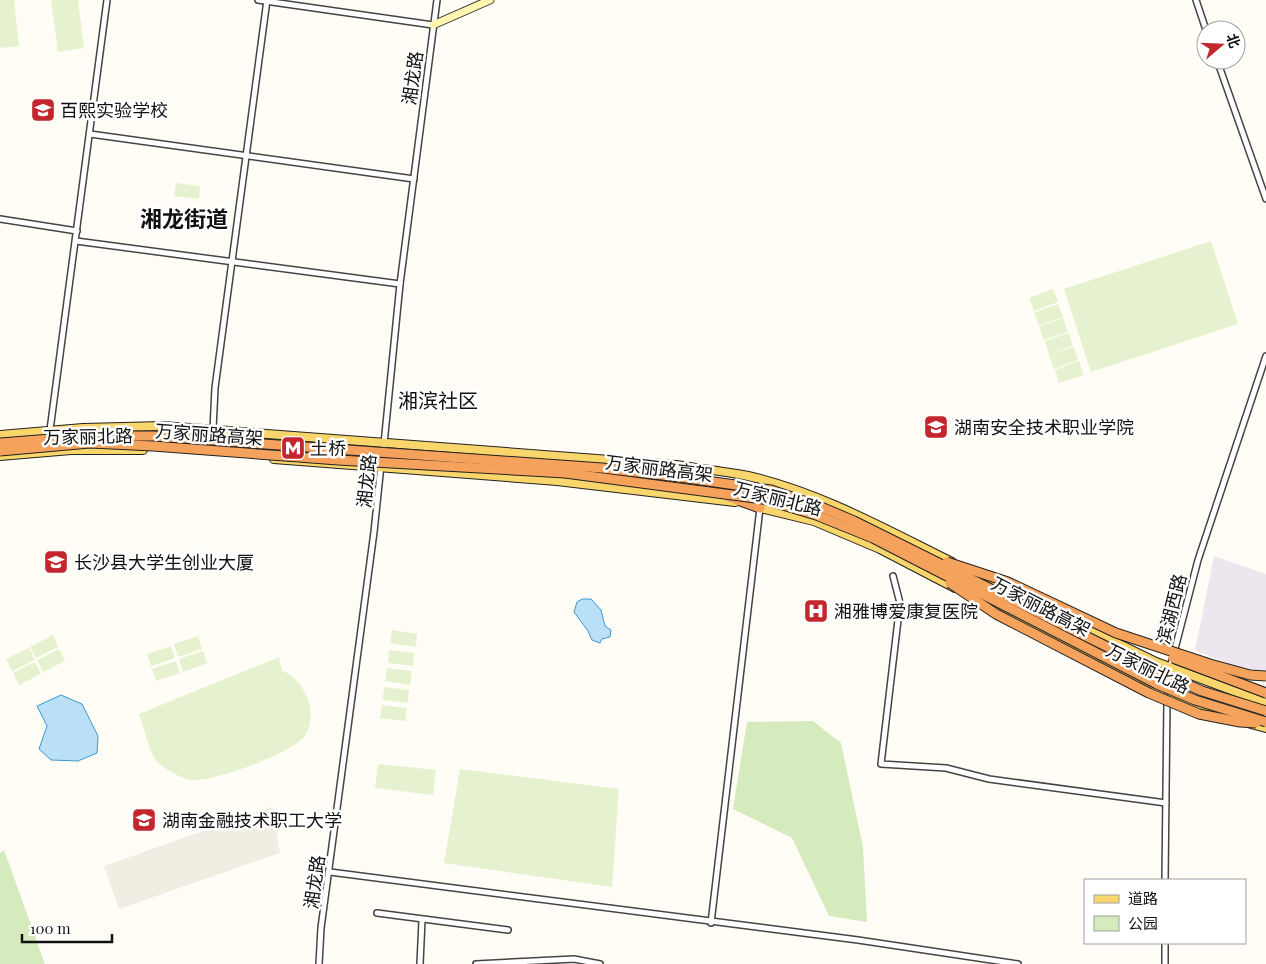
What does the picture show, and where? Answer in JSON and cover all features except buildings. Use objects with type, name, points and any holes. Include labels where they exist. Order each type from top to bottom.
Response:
[{"type":"highway","name":"万家丽路高架","points":[[0,443],[89,436],[154,436],[557,465],[680,477],[770,490],[821,507],[1160,673],[1202,691],[1266,711]]},
{"type":"highway","name":"万家丽路高架","points":[[0,451],[90,443],[565,473],[763,499],[816,515],[916,555],[1157,684],[1195,700],[1266,722]]},
{"type":"highway","points":[[468,468],[729,497],[760,508]]},
{"type":"highway","points":[[916,555],[1008,582],[1156,652],[1266,693]]},
{"type":"highway","points":[[1116,633],[1210,664],[1250,675],[1266,676]]},
{"type":"main road","name":"万家丽北路","points":[[0,435],[127,426],[213,429],[667,464],[748,476],[800,493],[862,519],[1170,668],[1266,703]]},
{"type":"main road","name":"万家丽北路","points":[[0,456],[71,450],[121,449],[567,482],[729,500],[814,521],[880,549],[1167,697],[1266,728]]},
{"type":"street","points":[[50,430],[107,0]]},
{"type":"street","points":[[258,0],[433,25],[490,0]]},
{"type":"street","name":"湘龙路","points":[[319,964],[321,928],[330,872],[381,468],[400,284],[437,0]]},
{"type":"street","points":[[1196,0],[1203,20]]},
{"type":"street","points":[[213,429],[215,388],[267,1]]},
{"type":"street","points":[[1221,70],[1266,199]]},
{"type":"street","points":[[90,134],[414,179]]},
{"type":"street","points":[[0,219],[77,230]]},
{"type":"street","points":[[76,241],[400,284]]},
{"type":"street","name":"滨湖西路","points":[[1165,879],[1167,697],[1170,668],[1198,560],[1266,356]]},
{"type":"street","points":[[711,923],[760,508]]},
{"type":"street","points":[[893,576],[900,603],[881,764],[946,768],[989,779],[1166,803]]},
{"type":"street","points":[[330,872],[711,923],[858,940],[1018,964]]},
{"type":"street","points":[[377,913],[508,930]]},
{"type":"street","points":[[420,964],[422,920]]},
{"type":"street","points":[[1165,944],[1165,964]]},
{"type":"street","points":[[476,964],[574,959],[600,964]]},
{"type":"shaded area","points":[[1214,556],[1266,574],[1266,679],[1195,650]]},
{"type":"shaded area","points":[[272,807],[280,853],[119,909],[104,866]]},
{"type":"green space","points":[[0,0],[14,0],[19,46],[0,48]]},
{"type":"green space","points":[[51,0],[78,0],[84,48],[58,52]]},
{"type":"green space","points":[[176,183],[200,186],[199,199],[174,196]]},
{"type":"green space","points":[[1211,241],[1238,324],[1091,372],[1064,289]]},
{"type":"green space","points":[[1053,289],[1058,302],[1034,311],[1029,298]]},
{"type":"green space","points":[[1058,304],[1063,317],[1039,326],[1034,313]]},
{"type":"green space","points":[[1063,318],[1068,332],[1044,340],[1039,327]]},
{"type":"green space","points":[[1069,333],[1073,346],[1049,355],[1045,341]]},
{"type":"green space","points":[[1074,347],[1078,360],[1054,369],[1049,355]]},
{"type":"green space","points":[[1079,361],[1084,375],[1059,383],[1055,370]]},
{"type":"green space","points":[[392,630],[417,634],[416,647],[390,643]]},
{"type":"green space","points":[[53,635],[58,647],[36,658],[30,647]]},
{"type":"green space","points":[[198,636],[202,649],[178,657],[174,644]]},
{"type":"green space","points":[[171,646],[175,658],[151,666],[147,654]]},
{"type":"green space","points":[[29,648],[35,660],[12,671],[6,659]]},
{"type":"green space","points":[[59,649],[65,661],[43,672],[37,660]]},
{"type":"green space","points":[[389,650],[414,653],[413,666],[388,663]]},
{"type":"green space","points":[[203,651],[207,663],[183,672],[179,659]]},
{"type":"green space","points":[[279,657],[282,670],[297,681],[303,689],[310,706],[309,725],[306,734],[299,741],[287,749],[253,765],[202,780],[183,778],[155,760],[139,714]]},
{"type":"green space","points":[[176,661],[180,673],[156,681],[152,669]]},
{"type":"green space","points":[[35,662],[41,674],[19,685],[13,673]]},
{"type":"green space","points":[[387,668],[412,671],[410,685],[385,681]]},
{"type":"green space","points":[[384,687],[409,690],[408,703],[383,700]]},
{"type":"green space","points":[[382,705],[407,708],[405,721],[380,718]]},
{"type":"green space","points":[[813,721],[841,743],[863,847],[867,922],[829,916],[792,838],[733,809],[747,722]]},
{"type":"green space","points":[[378,764],[436,770],[433,795],[375,788]]},
{"type":"green space","points":[[460,769],[619,789],[612,887],[444,863]]},
{"type":"green space","points":[[4,850],[45,964],[0,964],[0,853]]},
{"type":"water","points":[[582,599],[591,599],[601,610],[605,626],[611,630],[610,637],[602,639],[600,643],[592,640],[588,631],[574,612],[577,602]]},
{"type":"water","points":[[61,695],[82,704],[98,736],[97,753],[78,761],[51,760],[39,749],[47,726],[37,706]]},
{"type":"place","name":"百熙实验学校","points":[[43,110]]},
{"type":"place","name":"湖南安全技术职业学院","points":[[936,427]]},
{"type":"place","name":"土桥","points":[[293,448]]},
{"type":"place","name":"长沙县大学生创业大厦","points":[[56,562]]},
{"type":"place","name":"湘雅博爱康复医院","points":[[816,611]]},
{"type":"place","name":"湖南金融技术职工大学","points":[[144,820]]},
{"type":"district","name":"湘龙街道","points":[[184,218]]},
{"type":"district","name":"湘滨社区","points":[[438,399]]}]
